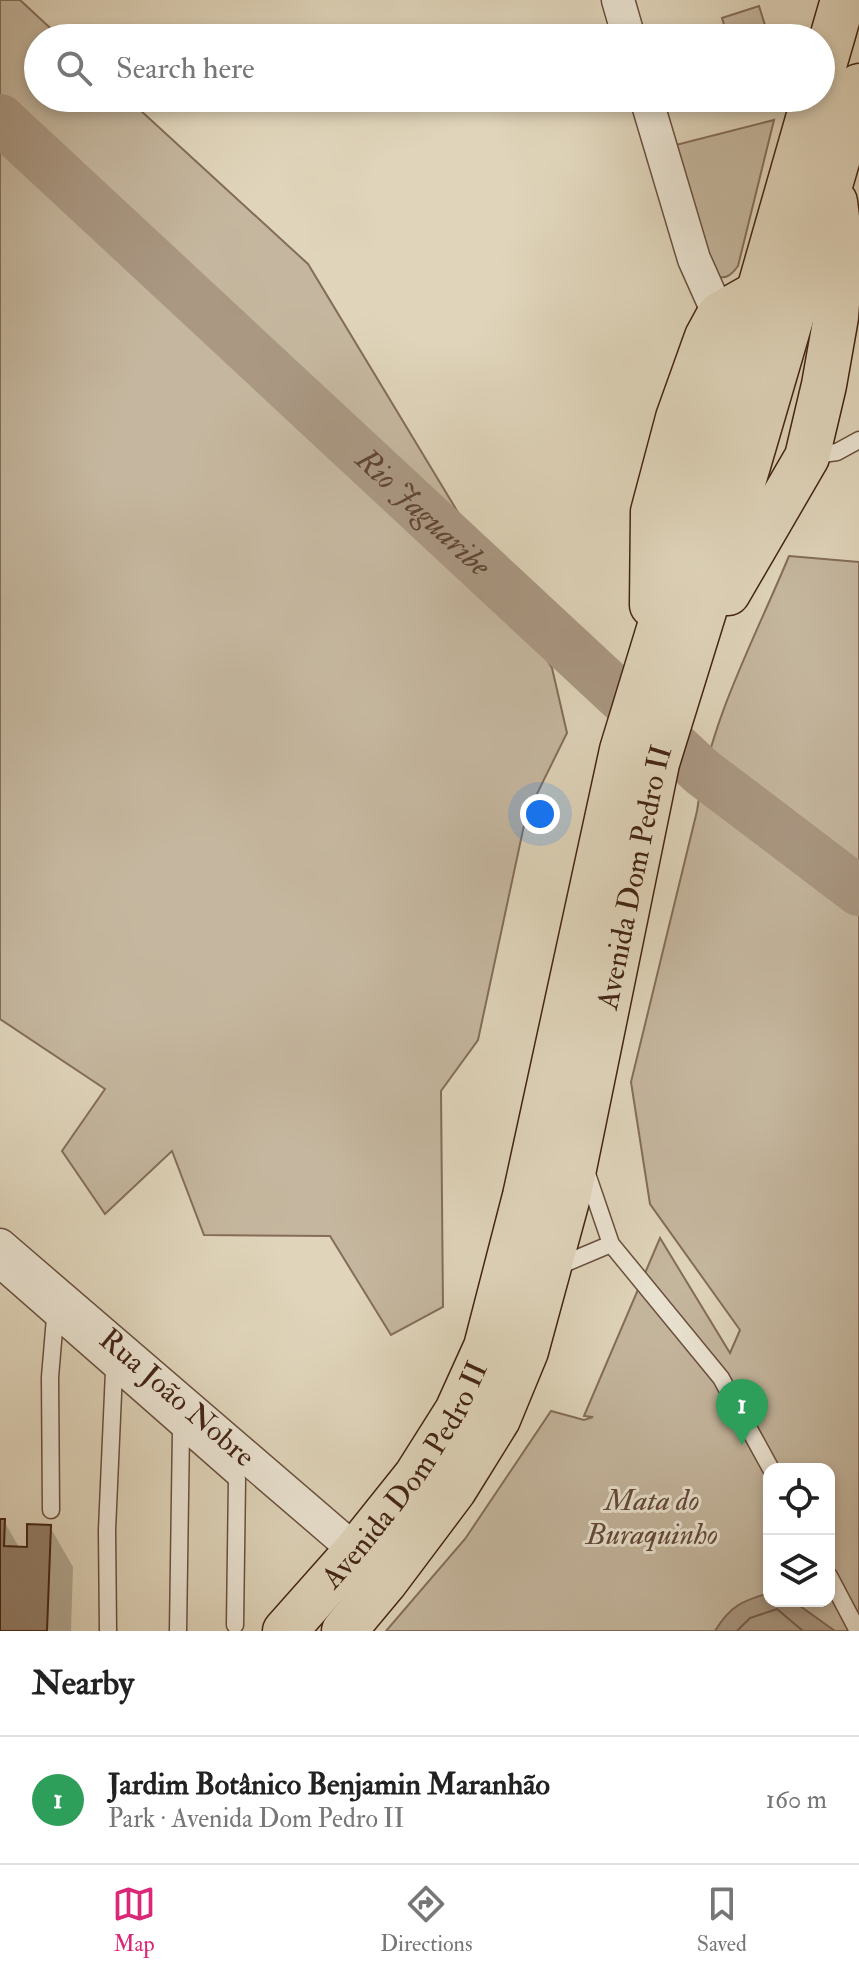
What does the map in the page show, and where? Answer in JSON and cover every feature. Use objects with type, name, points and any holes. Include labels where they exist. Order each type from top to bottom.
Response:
[{"type":"main road","points":[[835,28],[843,0]]},
{"type":"main road","name":"Avenida Dom Pedro II","points":[[670,654],[728,534],[859,86]]},
{"type":"main road","name":"Avenida Dom Pedro II","points":[[285,1631],[356,1551],[416,1476],[457,1411],[486,1347],[640,756],[670,654],[709,465],[810,112]]},
{"type":"main road","points":[[670,654],[807,457],[836,317],[841,249],[832,180]]},
{"type":"main road","points":[[670,654],[653,512],[678,418],[707,337],[719,315],[758,293]]},
{"type":"main road","name":"Avenida Dom Pedro II","points":[[344,1631],[454,1490],[498,1419],[526,1351],[578,1149],[640,756]]},
{"type":"street","points":[[618,0],[625,24]]},
{"type":"street","points":[[650,112],[694,259],[719,315]]},
{"type":"street","name":"Rua João Nobre","points":[[0,1245],[119,1361],[356,1551]]},
{"type":"lane","points":[[807,457],[837,452],[859,440]]},
{"type":"lane","points":[[578,1149],[611,1244],[721,1378],[768,1463]]},
{"type":"lane","points":[[549,1270],[611,1244]]},
{"type":"lane","points":[[0,1271],[55,1318],[119,1361],[181,1430],[237,1479],[235,1625]]},
{"type":"lane","points":[[51,1510],[50,1377],[55,1318]]},
{"type":"lane","points":[[108,1631],[107,1530],[119,1361]]},
{"type":"lane","points":[[178,1631],[181,1430]]},
{"type":"lane","points":[[835,1587],[858,1631]]},
{"type":"green space","points":[[0,0],[20,0],[46,24],[24,24],[24,112],[142,112],[308,264],[552,668],[567,733],[526,816],[478,1040],[441,1091],[443,1307],[391,1335],[330,1236],[204,1235],[172,1151],[105,1214],[62,1151],[105,1089],[0,1019]]},
{"type":"green space","points":[[759,6],[765,24],[724,24],[722,18]]},
{"type":"green space","points":[[774,120],[738,266],[727,276],[711,275],[672,146]]},
{"type":"green space","name":"Mata do Buraquinho","points":[[789,556],[859,562],[859,1631],[386,1631],[465,1539],[551,1411],[584,1420],[593,1417],[584,1416],[660,1238],[730,1353],[740,1330],[650,1204],[631,1082],[703,778],[735,681]]},
{"type":"water","points":[[763,1595],[763,1607],[801,1607],[835,1631],[715,1631],[726,1616],[751,1599]]},
{"type":"building","points":[[0,1519],[5,1519],[4,1546],[27,1547],[27,1524],[51,1525],[47,1631],[0,1631]]},
{"type":"waterway","name":"Rio Jaguaribe","points":[[0,119],[702,772],[859,891]]},
{"type":"place","name":"Jardim Botânico Benjamin Maranhão","points":[[742,1445]]}]
